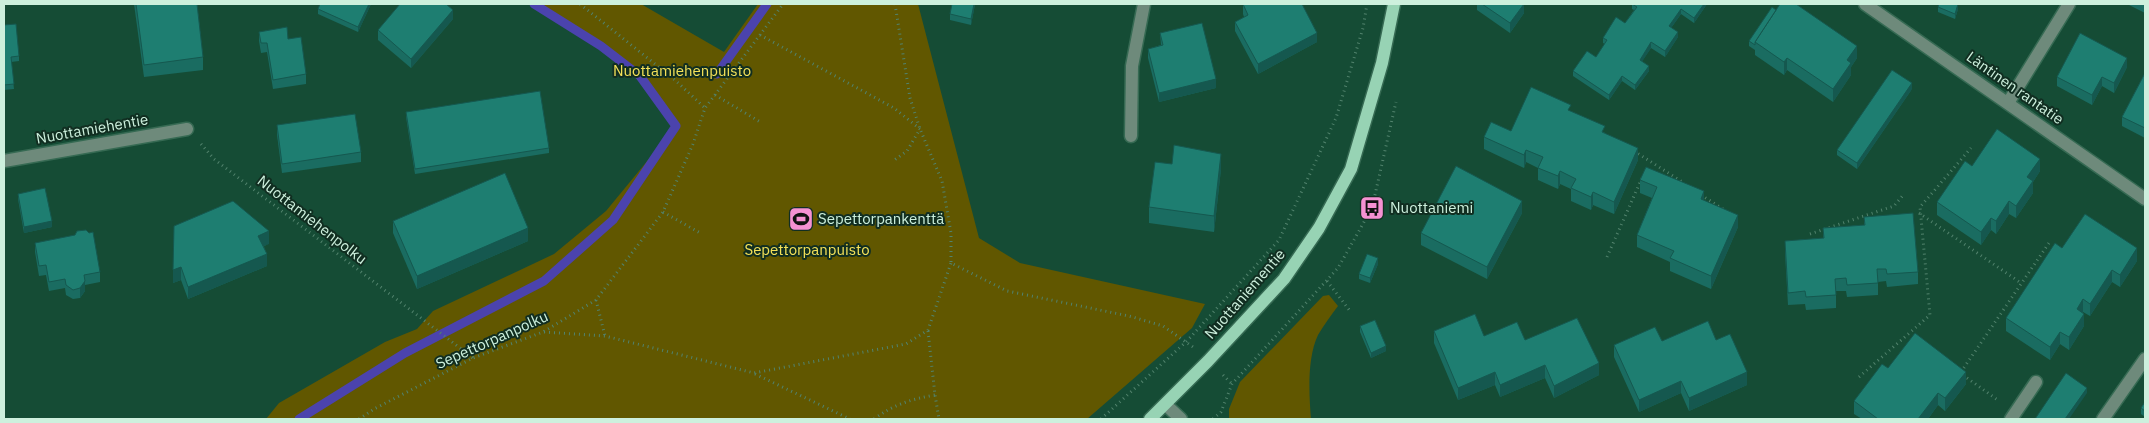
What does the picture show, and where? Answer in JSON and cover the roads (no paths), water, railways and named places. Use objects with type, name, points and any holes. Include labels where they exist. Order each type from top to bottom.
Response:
[{"type":"main road","name":"Nuottaniementie","points":[[1150,419],[1166,405],[1284,279],[1331,207],[1351,169],[1382,63],[1394,4]]},
{"type":"street","points":[[1131,136],[1132,66],[1144,4]]},
{"type":"street","name":"Läntinen rantatie","points":[[1865,4],[2145,199]]},
{"type":"street","points":[[2008,103],[2069,4]]},
{"type":"street","name":"Nuottamiehentie","points":[[4,161],[187,130]]},
{"type":"street","points":[[2104,419],[2145,359]]},
{"type":"street","points":[[2013,416],[2036,382]]},
{"type":"street","points":[[1166,405],[1181,419]]},
{"type":"waterway","points":[[299,419],[405,353],[544,281],[613,220],[676,126],[640,76],[601,46],[534,4]]},
{"type":"waterway","points":[[717,74],[767,4]]},
{"type":"place","name":"Nuottaniemi","points":[[1372,208]]},
{"type":"place","name":"Sepettorpankenttä","points":[[801,219]]},
{"type":"park label","name":"Nuottamiehenpuisto","points":[[682,71]]},
{"type":"park label","name":"Sepettorpanpuisto","points":[[807,250]]}]
